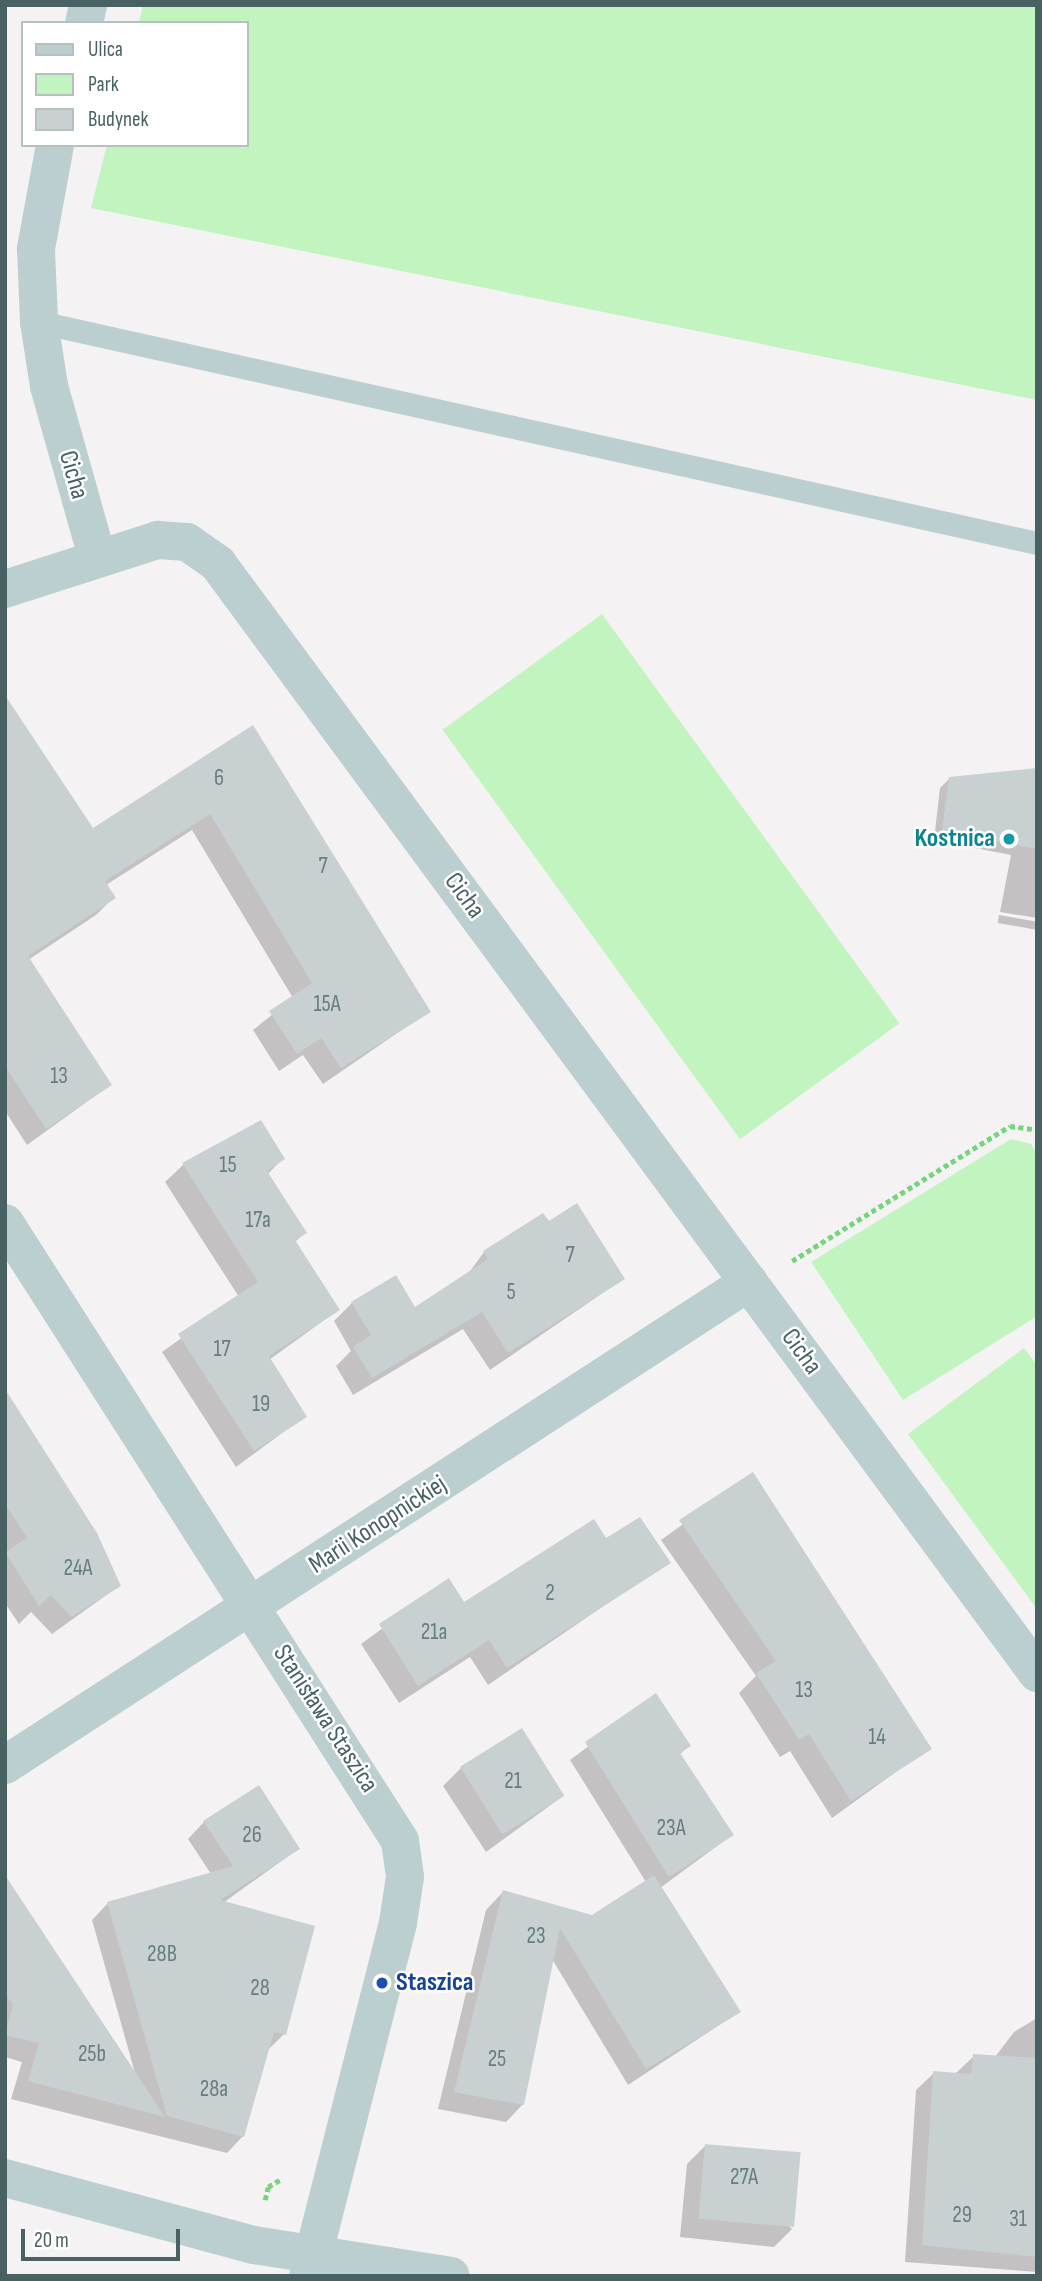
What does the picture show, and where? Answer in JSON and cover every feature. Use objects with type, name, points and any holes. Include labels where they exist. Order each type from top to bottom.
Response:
[{"type":"street","name":"Cicha","points":[[55,147],[36,249],[39,322],[49,386],[97,557],[158,540],[187,542],[218,564],[1037,1673]]},
{"type":"street","points":[[5,589],[97,557]]},
{"type":"street","name":"Stanisława Staszica","points":[[5,1223],[386,1811],[400,1841],[405,1877],[309,2265]]},
{"type":"street","name":"Marii Konopnickiej","points":[[5,1765],[253,1608],[749,1282]]},
{"type":"street","points":[[5,2178],[254,2245],[309,2265],[451,2276]]},
{"type":"lane","points":[[39,322],[1037,542]]},
{"type":"path","points":[[799,1272],[791,1261],[1010,1126],[1037,1130]]},
{"type":"path","points":[[254,2245],[268,2187],[290,2174]]},
{"type":"green space","points":[[143,5],[1037,5],[1037,400],[91,208],[106,147],[248,147],[248,21],[139,21]]},
{"type":"green space","points":[[602,614],[899,1023],[740,1139],[443,730]]},
{"type":"green space","points":[[1011,1139],[1031,1144],[1037,1154],[1037,1316],[903,1400],[811,1262]]},
{"type":"green space","points":[[1024,1348],[1037,1365],[1037,1609],[908,1434]]},
{"type":"building","points":[[5,695],[93,828],[253,725],[431,1012],[341,1068],[321,1038],[297,1054],[269,1011],[312,983],[210,814],[105,881],[116,898],[28,956],[112,1085],[46,1129],[5,1066]]},
{"type":"building","name":"Kostnica","points":[[1037,768],[1037,849],[942,831],[949,777]]},
{"type":"building","points":[[261,1120],[285,1159],[267,1171],[307,1233],[295,1240],[340,1310],[269,1356],[307,1417],[254,1451],[178,1334],[258,1282],[182,1163]]},
{"type":"building","points":[[577,1203],[625,1279],[508,1353],[482,1312],[372,1378],[353,1347],[371,1335],[351,1302],[396,1275],[415,1307],[488,1259],[483,1251],[543,1213],[549,1221]]},
{"type":"building","points":[[5,1389],[97,1533],[121,1586],[71,1617],[51,1595],[39,1606],[5,1552],[27,1538],[5,1504]]},
{"type":"building","points":[[753,1472],[932,1749],[851,1801],[809,1734],[799,1740],[756,1673],[776,1661],[679,1520]]},
{"type":"building","points":[[640,1517],[671,1563],[507,1668],[489,1640],[418,1686],[379,1624],[449,1578],[464,1602],[594,1519],[606,1538]]},
{"type":"building","points":[[656,1693],[691,1746],[680,1753],[734,1835],[669,1877],[585,1742]]},
{"type":"building","points":[[522,1728],[564,1796],[502,1835],[460,1767]]},
{"type":"building","points":[[259,1785],[300,1849],[220,1900],[315,1926],[286,2035],[274,2032],[244,2137],[167,2116],[107,1902],[233,1866],[203,1821]]},
{"type":"building","points":[[5,1875],[165,2117],[28,2081],[39,2043],[5,2035],[13,2005],[5,1994]]},
{"type":"building","points":[[654,1875],[741,2012],[646,2069],[560,1928],[524,2105],[454,2092],[503,1890],[592,1915]]},
{"type":"building","points":[[973,2054],[1037,2058],[1037,2257],[922,2245],[933,2071],[971,2074]]},
{"type":"building","points":[[705,2144],[801,2152],[794,2227],[698,2219]]},
{"type":"place","name":"Kostnica","points":[[1009,839]]},
{"type":"place","name":"Staszica","points":[[382,1983]]}]
